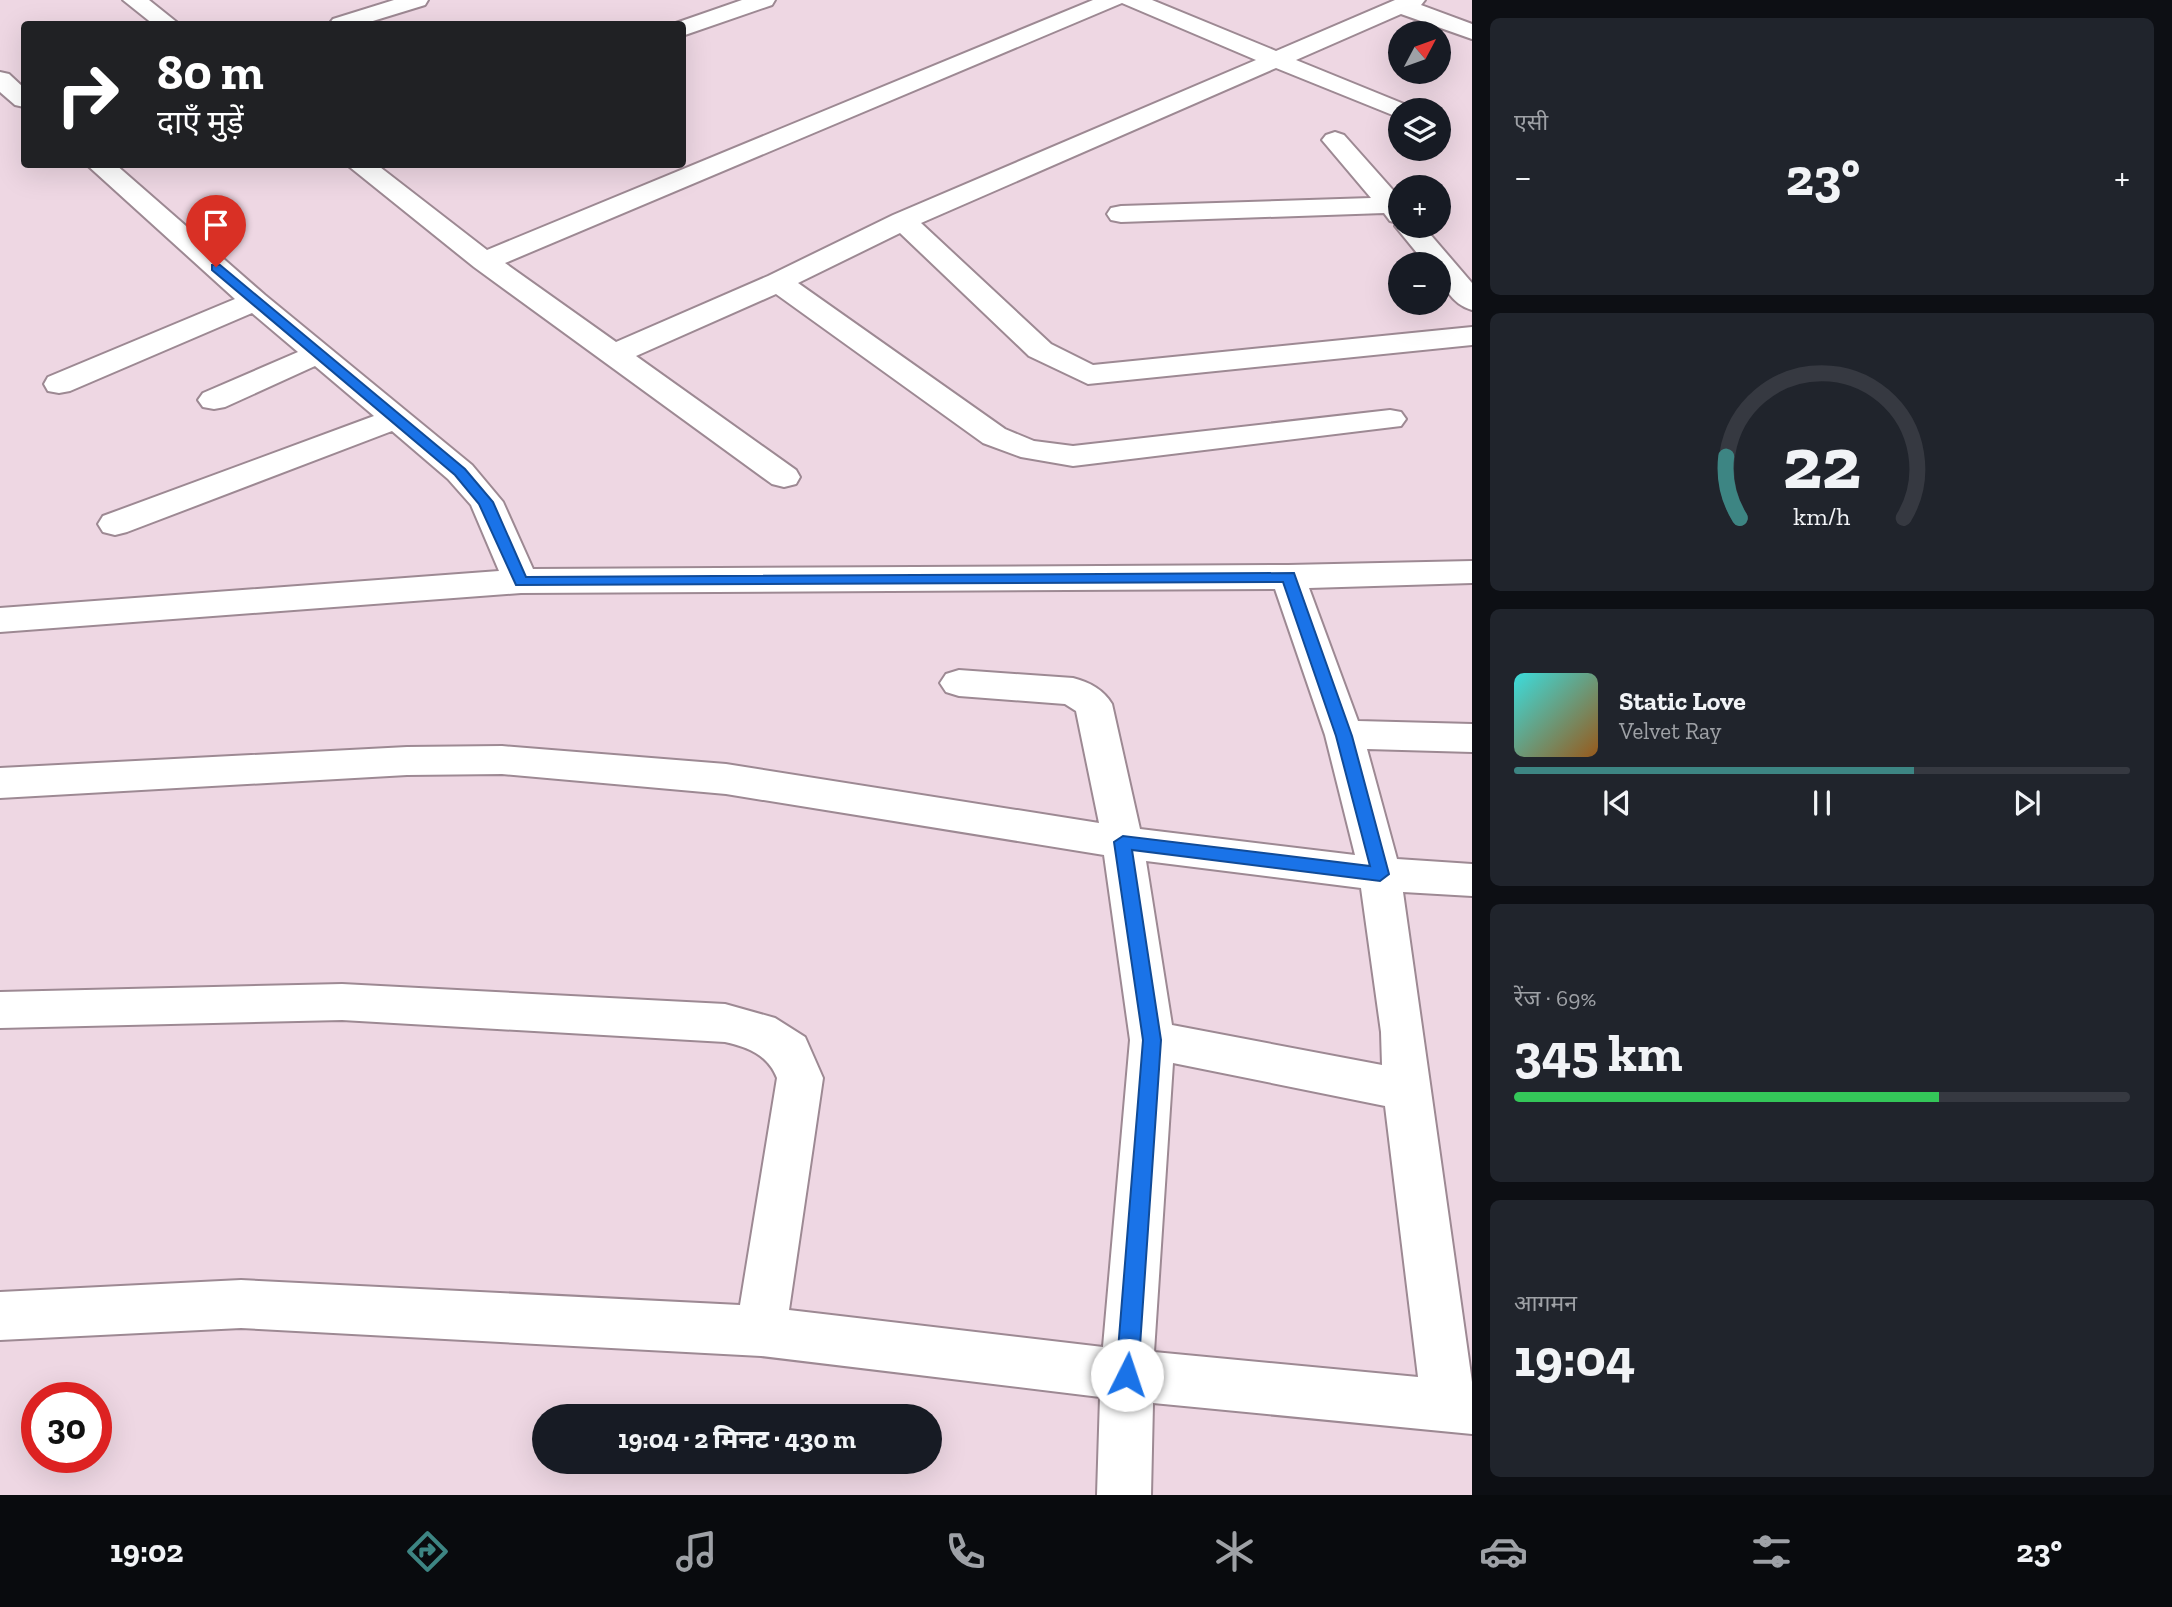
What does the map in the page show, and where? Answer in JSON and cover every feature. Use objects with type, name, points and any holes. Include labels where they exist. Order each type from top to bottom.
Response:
[{"type":"street","points":[[134,0],[162,21]]},
{"type":"street","points":[[343,0],[368,16]]},
{"type":"street","points":[[351,21],[417,0]]},
{"type":"street","points":[[686,28],[764,0]]},
{"type":"street","points":[[484,261],[1113,0]]},
{"type":"street","points":[[1132,0],[1388,106]]},
{"type":"street","points":[[615,354],[778,282],[903,221],[1408,3],[1472,32]]},
{"type":"street","points":[[0,79],[21,97]]},
{"type":"street","points":[[1335,140],[1388,201]]},
{"type":"street","points":[[104,168],[318,354],[460,472],[486,502],[521,581]]},
{"type":"street","points":[[364,168],[484,261],[784,477]]},
{"type":"street","points":[[1121,214],[1388,215]]},
{"type":"street","points":[[903,221],[1041,350],[1088,374],[1472,336]]},
{"type":"street","points":[[1421,238],[1467,287]]},
{"type":"street","points":[[778,282],[994,436],[1016,448],[1073,456],[1390,419]]},
{"type":"street","points":[[59,384],[256,301]]},
{"type":"street","points":[[214,400],[318,354]]},
{"type":"street","points":[[115,524],[398,418]]},
{"type":"street","points":[[0,620],[521,581],[1289,577],[1472,572]]},
{"type":"street","points":[[0,1316],[241,1304],[761,1331],[1127,1375],[1460,1407],[1406,1090],[1403,1032],[1380,874],[1344,736],[1289,577]]},
{"type":"street","points":[[959,683],[1073,691],[1093,704],[1123,842],[1152,1040],[1127,1375],[1124,1495]]},
{"type":"street","points":[[1344,736],[1472,738]]},
{"type":"street","points":[[0,783],[407,761],[502,760],[726,779],[1123,842],[1380,874],[1472,880]]},
{"type":"street","points":[[0,1010],[342,1002],[725,1023],[759,1031],[789,1051],[800,1078],[761,1331]]},
{"type":"street","points":[[1152,1040],[1406,1090]]},
{"type":"route","points":[[216,267],[460,472],[486,502],[521,581],[1289,577],[1344,736],[1380,874],[1123,842],[1152,1040],[1127,1375]]}]
